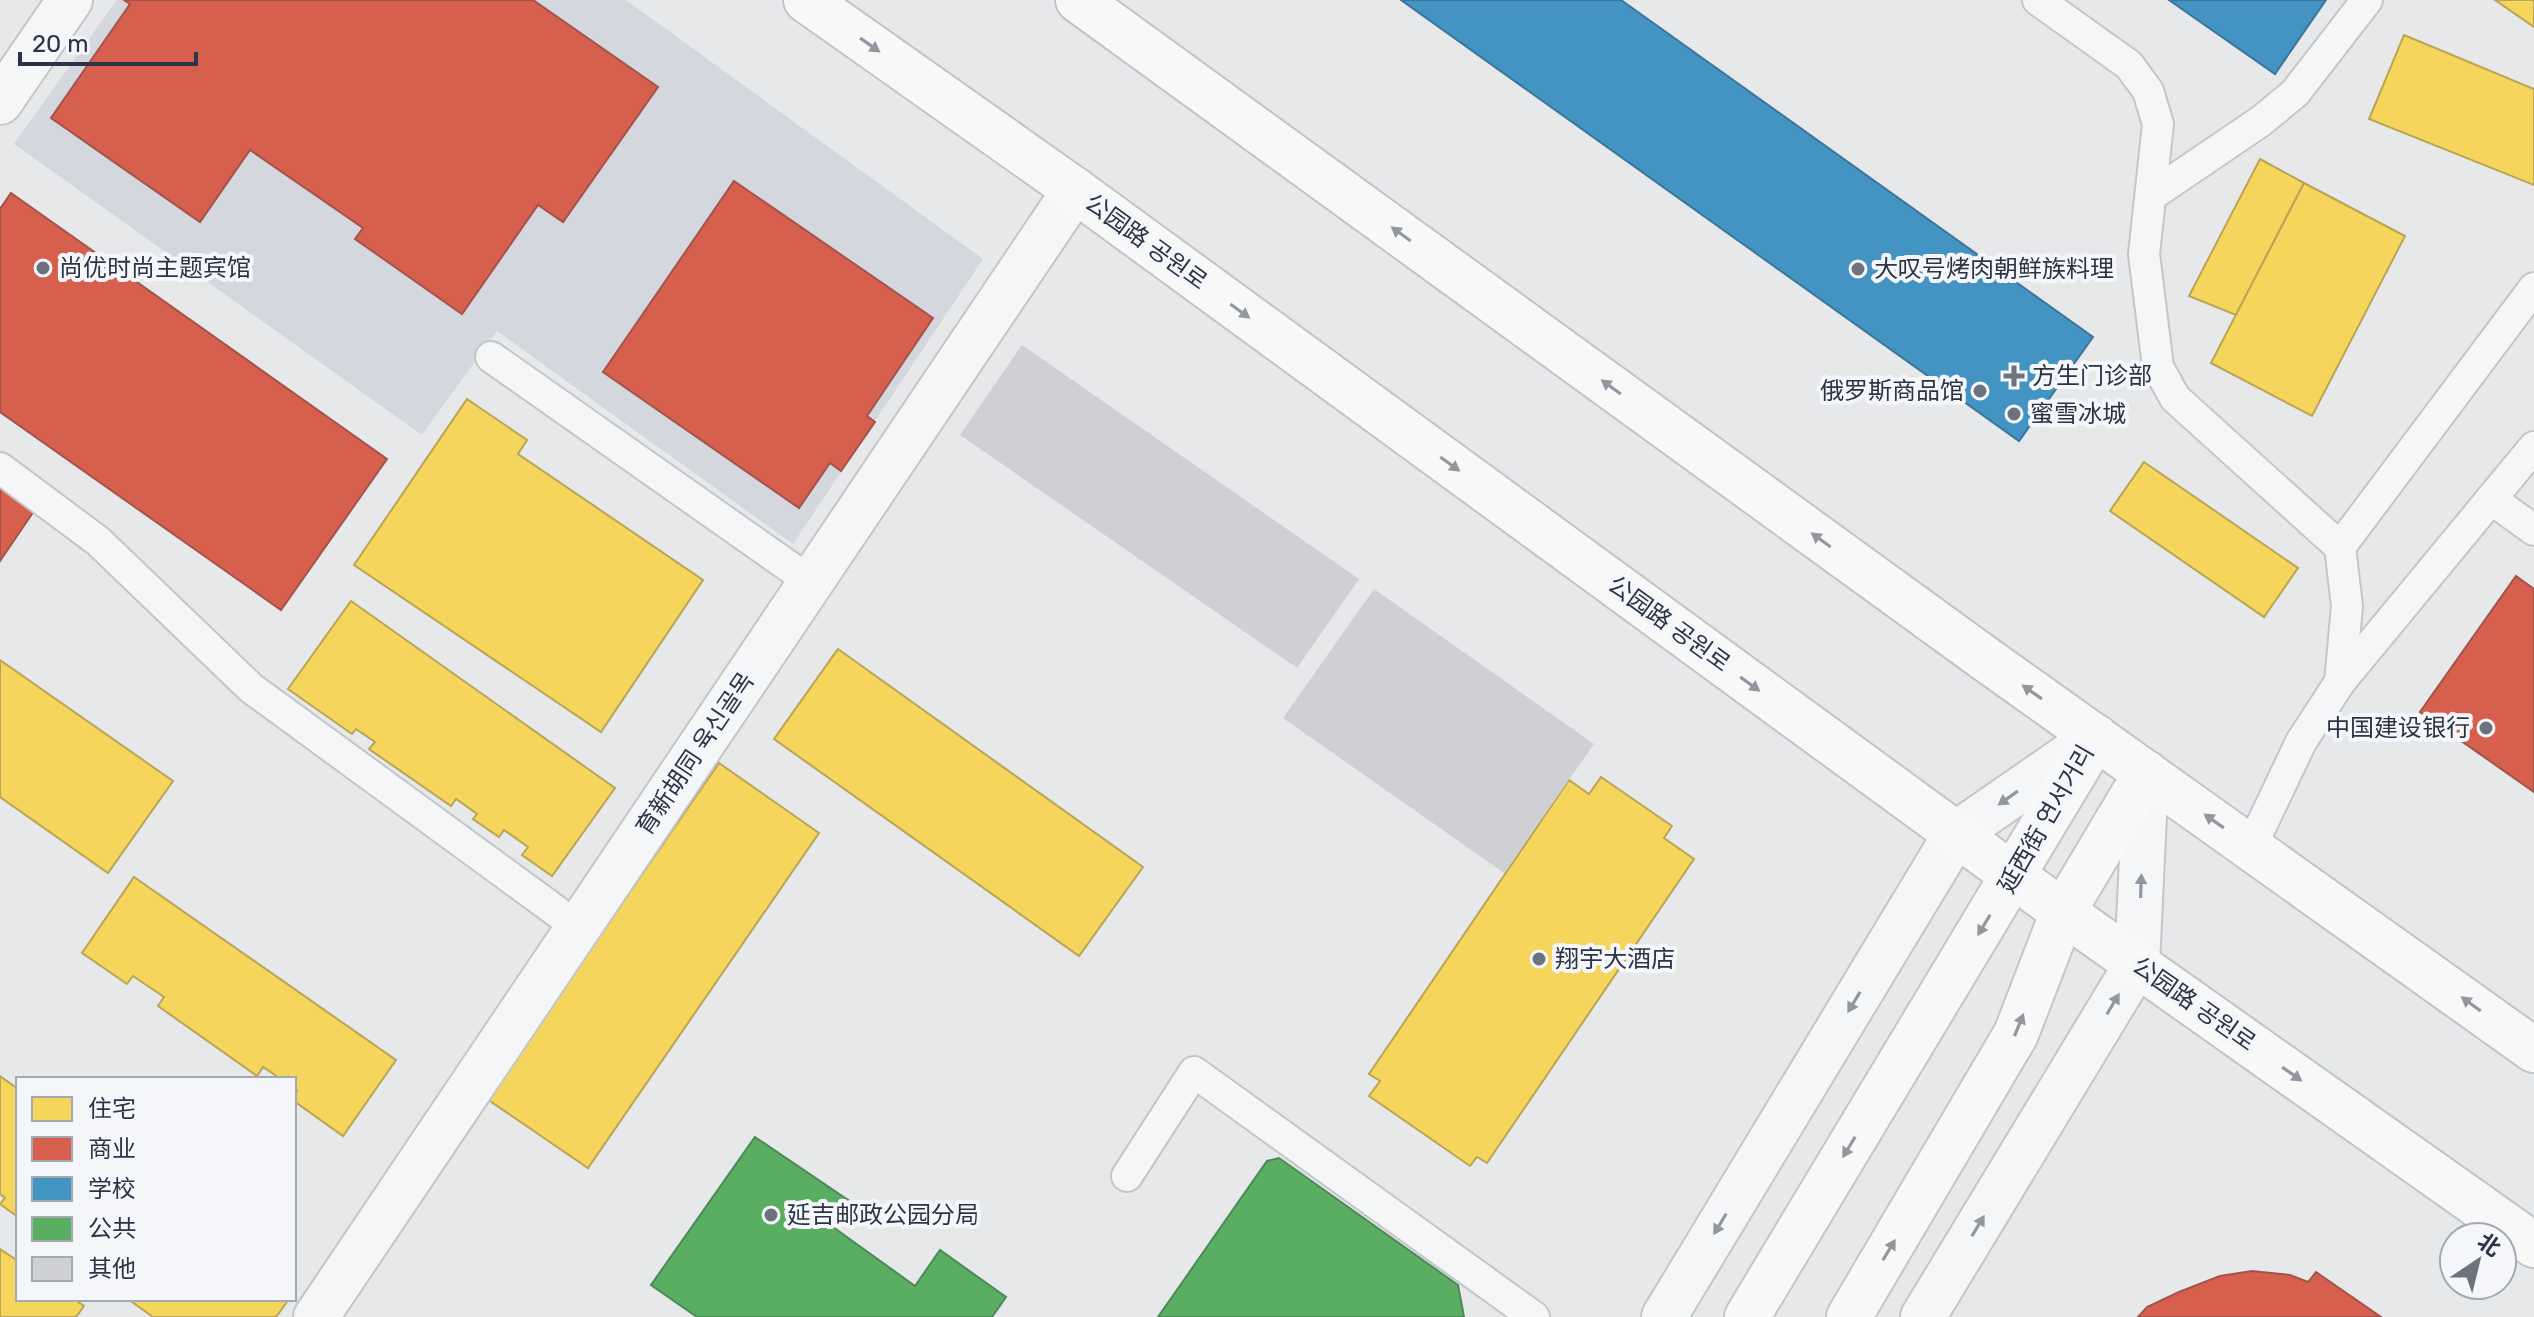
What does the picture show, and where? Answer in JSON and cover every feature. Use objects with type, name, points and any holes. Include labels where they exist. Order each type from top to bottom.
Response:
[{"type":"main road","name":"公园路 공원로","points":[[806,0],[1075,190],[2063,912],[2534,1245]]},
{"type":"main road","points":[[1078,0],[2534,1050]]},
{"type":"main road","name":"延西街 연서거리","points":[[1747,1317],[2096,737]]},
{"type":"main road","points":[[1849,1317],[2016,1034],[2063,912],[2146,773]]},
{"type":"street","points":[[0,102],[70,0]]},
{"type":"street","name":"育新胡同 육신골목","points":[[316,1317],[1075,190]]},
{"type":"street","name":"延西街 연서거리","points":[[1664,1317],[1956,834],[2096,737]]},
{"type":"street","points":[[1923,1317],[2137,964],[2146,773]]},
{"type":"lane","points":[[2038,0],[2129,65],[2148,91],[2158,124],[2144,254],[2158,367],[2175,398],[2340,547],[2347,606],[2340,682]]},
{"type":"lane","points":[[2152,195],[2261,121],[2295,93],[2367,0]]},
{"type":"lane","points":[[2340,547],[2534,288]]},
{"type":"lane","points":[[491,357],[811,582]]},
{"type":"lane","points":[[2251,847],[2301,742],[2340,682],[2534,447]]},
{"type":"lane","points":[[0,468],[98,541],[251,688],[578,927]]},
{"type":"lane","points":[[2491,499],[2534,530]]},
{"type":"lane","points":[[1127,1176],[1194,1072],[1534,1317]]},
{"type":"shaded area","points":[[117,0],[626,0],[983,259],[793,544],[497,331],[422,435],[14,144]]},
{"type":"building: 住宅","points":[[2495,0],[2534,0],[2534,27]]},
{"type":"building: 住宅","points":[[2404,35],[2534,89],[2534,185],[2369,119]]},
{"type":"building: 住宅","points":[[2260,159],[2304,183],[2236,315],[2189,296]]},
{"type":"building: 住宅","points":[[2304,183],[2405,236],[2312,416],[2211,363]]},
{"type":"building: 住宅","points":[[467,399],[527,440],[518,454],[703,580],[601,732],[354,565]]},
{"type":"building: 住宅","points":[[2144,462],[2298,568],[2264,617],[2110,511]]},
{"type":"building: 住宅","points":[[351,601],[615,788],[552,876],[522,855],[528,847],[504,830],[499,837],[473,819],[477,814],[456,799],[451,806],[369,749],[375,742],[356,729],[352,734],[288,689]]},
{"type":"building: 住宅","points":[[838,649],[1143,867],[1079,956],[774,739]]},
{"type":"building: 住宅","points":[[0,660],[173,781],[108,873],[0,797]]},
{"type":"building: 住宅","points":[[719,763],[819,833],[588,1168],[487,1099]]},
{"type":"building: 住宅","points":[[1601,777],[1672,826],[1664,838],[1694,859],[1487,1163],[1477,1157],[1470,1166],[1369,1096],[1380,1081],[1369,1074],[1569,780],[1589,794]]},
{"type":"building: 住宅","points":[[134,877],[396,1060],[343,1136],[296,1102],[296,1077],[278,1077],[263,1067],[257,1076],[158,1006],[164,997],[133,976],[127,984],[82,953]]},
{"type":"building: 住宅","points":[[0,1076],[16,1088],[16,1216],[0,1204],[5,1198],[0,1194]]},
{"type":"building: 住宅","points":[[0,1249],[16,1260],[16,1301],[77,1301],[84,1306],[76,1317],[0,1317]]},
{"type":"building: 住宅","points":[[131,1301],[288,1301],[276,1317],[153,1317]]},
{"type":"building: 商业","points":[[124,0],[533,0],[658,87],[563,222],[538,205],[462,314],[355,239],[363,228],[250,150],[200,222],[51,118],[130,4]]},
{"type":"building: 商业","points":[[734,181],[933,318],[867,416],[875,422],[841,471],[830,463],[799,508],[603,372]]},
{"type":"building: 商业","points":[[11,193],[387,459],[281,610],[0,412],[0,209]]},
{"type":"building: 商业","points":[[0,483],[36,508],[0,561]]},
{"type":"building: 商业","points":[[2516,576],[2534,589],[2534,792],[2420,712]]},
{"type":"building: 商业","points":[[2252,1271],[2290,1275],[2308,1282],[2316,1272],[2381,1317],[2138,1317],[2147,1307],[2179,1292],[2220,1276]]},
{"type":"building: 学校","points":[[1401,0],[1621,0],[2093,337],[2019,441]]},
{"type":"building: 学校","points":[[2169,0],[2326,0],[2275,74]]},
{"type":"building: 公共","name":"延吉邮政公园分局","points":[[755,1137],[851,1202],[833,1227],[915,1286],[940,1250],[1006,1297],[992,1317],[697,1317],[651,1285]]},
{"type":"building: 公共","points":[[1279,1158],[1458,1285],[1464,1317],[1158,1317],[1267,1161]]},
{"type":"building: 其他","points":[[1022,345],[1359,579],[1297,668],[960,435]]},
{"type":"building: 其他","points":[[1374,589],[1594,744],[1504,873],[1283,718]]},
{"type":"place","name":"尚优时尚主题宾馆","points":[[43,268]]},
{"type":"place","name":"大叹号烤肉朝鲜族料理","points":[[1858,269]]},
{"type":"place","name":"方生门诊部","points":[[2014,376]]},
{"type":"place","name":"俄罗斯商品馆","points":[[1980,391]]},
{"type":"place","name":"蜜雪冰城","points":[[2014,414]]},
{"type":"place","name":"中国建设银行","points":[[2486,728]]},
{"type":"place","name":"翔宇大酒店","points":[[1539,959]]},
{"type":"place","name":"延吉邮政公园分局","points":[[771,1215]]}]
